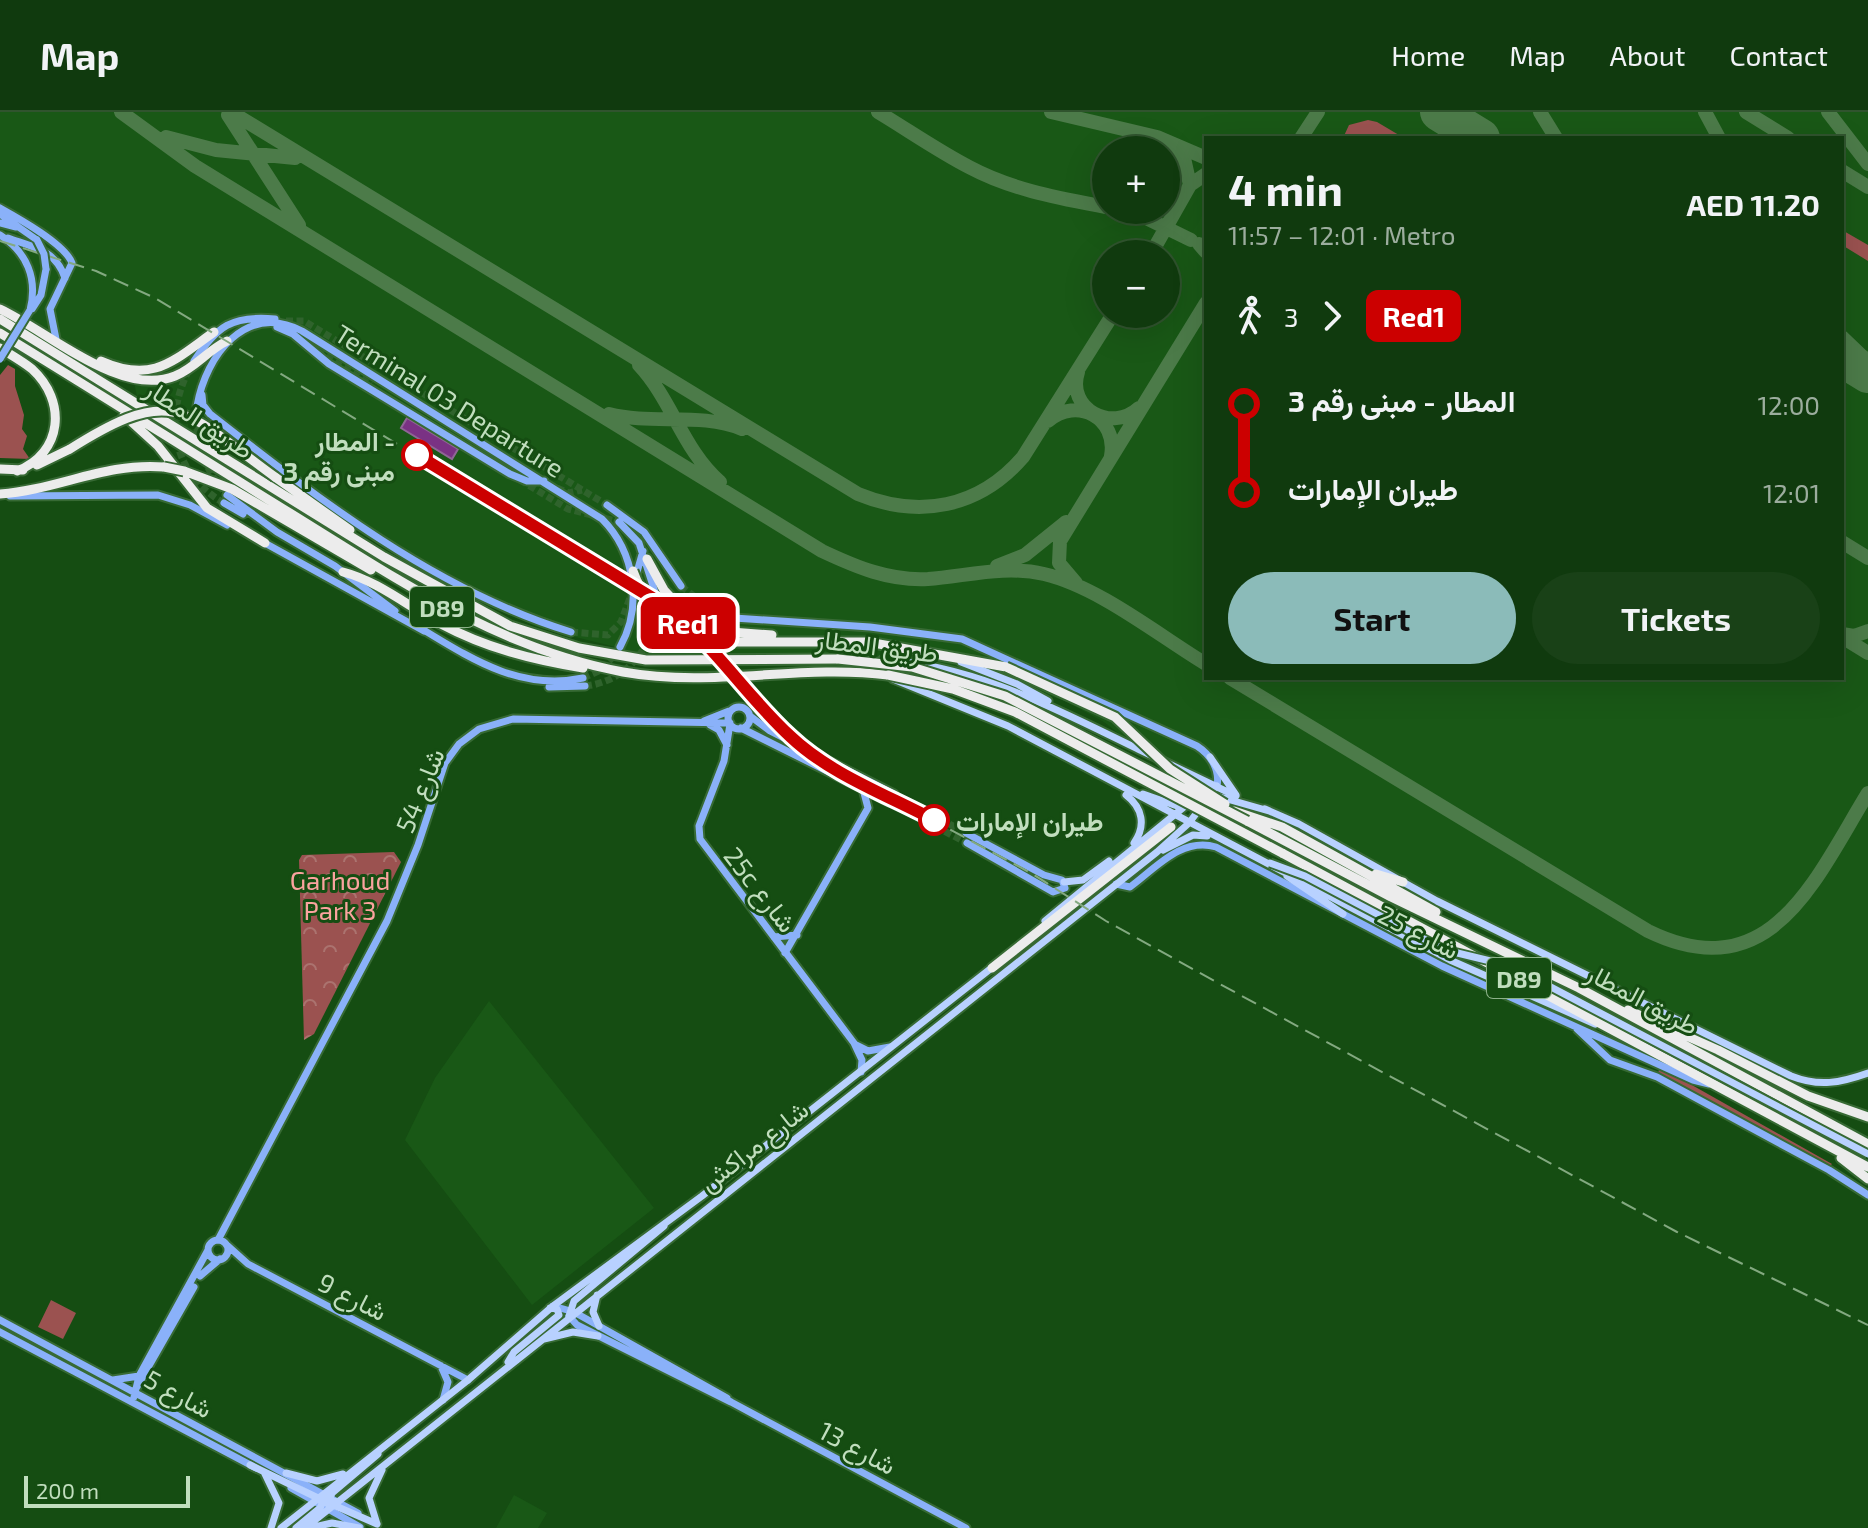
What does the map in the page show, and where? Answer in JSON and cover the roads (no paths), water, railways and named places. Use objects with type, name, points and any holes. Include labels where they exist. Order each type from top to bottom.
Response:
[{"type":"highway","points":[[0,309],[112,373],[155,381],[182,372],[227,341]]},
{"type":"highway","name":"طريق المطار","points":[[0,319],[384,557],[492,618],[587,650],[680,662],[838,659],[912,667],[1005,696],[1312,856],[1621,1010],[1868,1144]]},
{"type":"highway","points":[[75,351],[118,368],[153,370],[171,363],[214,332]]},
{"type":"highway","name":"طريق المطار","points":[[0,333],[401,583],[515,642],[624,672],[693,679],[822,672],[888,675],[953,689],[1015,712],[1830,1147]]},
{"type":"highway","points":[[0,348],[32,369],[52,396],[55,407],[55,430],[50,447],[39,460],[17,471]]},
{"type":"highway","points":[[53,365],[148,436],[207,508],[265,543]]},
{"type":"highway","points":[[0,469],[17,471],[70,449],[123,418],[166,410],[199,421],[384,557]]},
{"type":"highway","points":[[0,495],[36,490],[108,469],[164,467],[184,471],[221,484],[313,539],[401,583]]},
{"type":"highway","points":[[645,555],[664,590],[679,606]]},
{"type":"highway","points":[[631,566],[635,583],[652,606],[670,622]]},
{"type":"highway","points":[[343,572],[490,646],[576,667],[624,672]]},
{"type":"highway","points":[[729,637],[847,640],[1006,667],[1115,717],[1170,769],[1247,821]]},
{"type":"highway","points":[[1234,811],[1266,820],[1381,876],[1403,882]]},
{"type":"highway","points":[[992,968],[1171,827]]},
{"type":"highway","points":[[1301,838],[1480,939]]},
{"type":"highway","points":[[1621,1010],[1643,1014],[1796,1090],[1868,1117]]},
{"type":"highway","points":[[1830,1147],[1868,1179]]},
{"type":"highway","name":"D89","points":[[1830,1147],[1868,1167]]},
{"type":"main road","points":[[920,650],[1001,677],[1038,694],[1052,706]]},
{"type":"main road","points":[[838,659],[936,666],[1002,686],[1052,706],[1269,811],[1403,882],[1791,1076],[1819,1084],[1834,1084],[1868,1073]]},
{"type":"main road","points":[[888,675],[983,714],[1160,803],[1181,807]]},
{"type":"main road","points":[[1138,749],[1189,777],[1198,801],[1192,820]]},
{"type":"main road","points":[[1055,751],[1171,814],[1192,820],[1219,839],[1305,876],[1445,950],[1488,957],[1511,966],[1868,1154]]},
{"type":"main road","points":[[1210,757],[1237,797]]},
{"type":"main road","points":[[1074,897],[1080,887],[1137,839],[1142,819],[1133,801],[1106,779]]},
{"type":"main road","name":"شارع مراكش","points":[[281,1528],[388,1462],[571,1313],[1157,852],[1192,820],[1217,786]]},
{"type":"main road","points":[[1074,897],[1181,807],[1210,798],[1269,811]]},
{"type":"main road","points":[[1157,852],[1193,835],[1219,839]]},
{"type":"main road","points":[[1064,882],[1083,880],[1114,858]]},
{"type":"main road","points":[[1270,863],[1450,960],[1590,1023],[1613,1029]]},
{"type":"main road","points":[[1283,871],[1294,883],[1343,914]]},
{"type":"main road","name":"شارع مراكش","points":[[308,1528],[352,1470],[468,1380],[552,1307],[861,1072],[992,968],[1074,897]]},
{"type":"main road","points":[[571,1313],[574,1301],[659,1234],[667,1222]]},
{"type":"main road","points":[[597,1294],[592,1308],[599,1326]]},
{"type":"main road","points":[[508,1364],[514,1352],[559,1315],[557,1309],[552,1307]]},
{"type":"main road","points":[[538,1340],[573,1332],[598,1336]]},
{"type":"main road","points":[[296,1528],[373,1460],[383,1445]]},
{"type":"main road","points":[[380,1526],[370,1504],[370,1491],[388,1462]]},
{"type":"main road","points":[[250,1465],[380,1526]]},
{"type":"main road","points":[[286,1473],[322,1481],[352,1470]]},
{"type":"main road","points":[[265,1474],[279,1503],[271,1528]]},
{"type":"main road","points":[[308,1528],[332,1523],[361,1528]]},
{"type":"street","points":[[0,208],[68,253],[72,263],[50,309],[56,339]]},
{"type":"street","points":[[0,214],[37,240],[44,254],[46,269],[41,295],[0,359]]},
{"type":"street","points":[[0,223],[22,228]]},
{"type":"street","points":[[0,235],[49,254],[60,265],[65,278]]},
{"type":"street","points":[[0,235],[17,248],[28,264],[33,291],[30,310]]},
{"type":"street","points":[[194,361],[214,332],[229,323],[255,318],[274,321]]},
{"type":"street","name":"Terminal 03 Departure","points":[[237,332],[263,324],[296,328],[546,481],[602,519],[616,534],[631,566]]},
{"type":"street","points":[[197,406],[210,363],[237,332],[266,326],[287,330],[329,364],[510,474],[527,481],[546,481]]},
{"type":"street","points":[[201,385],[206,411],[342,515],[480,597],[571,632]]},
{"type":"street","points":[[0,495],[158,495],[190,505],[491,668],[544,683],[584,682]]},
{"type":"street","points":[[225,499],[343,572],[424,631]]},
{"type":"street","points":[[607,505],[630,519],[647,536],[681,586]]},
{"type":"street","points":[[630,519],[630,531]]},
{"type":"street","points":[[619,522],[630,531],[645,555],[655,592]]},
{"type":"street","points":[[635,583],[645,555]]},
{"type":"street","points":[[620,647],[631,616],[631,566]]},
{"type":"street","points":[[734,618],[905,630],[971,641],[1194,744],[1210,757],[1218,776],[1217,786]]},
{"type":"street","points":[[889,802],[730,724],[732,709],[743,708],[769,731],[894,794]]},
{"type":"street","name":"شارع 54","points":[[703,722],[732,709]]},
{"type":"street","points":[[740,728],[748,724],[750,716]]},
{"type":"street","name":"شارع 54","points":[[208,1250],[218,1240],[387,921],[421,837],[441,774],[459,744],[485,726],[513,719],[730,724]]},
{"type":"street","points":[[703,722],[719,730],[728,744]]},
{"type":"street","name":"25c شارع","points":[[730,724],[728,744],[699,826],[700,839],[854,1043],[861,1056],[861,1072]]},
{"type":"street","name":"25c شارع","points":[[728,744],[740,728]]},
{"type":"street","points":[[785,953],[868,808],[863,789]]},
{"type":"street","points":[[966,833],[1044,875],[1064,882],[1064,890],[1053,892],[967,843]]},
{"type":"street","name":"شارع 25","points":[[1116,884],[1130,887],[1178,850],[1191,845],[1209,845],[1442,966],[1693,1080],[1712,1084]]},
{"type":"street","points":[[774,937],[797,935]]},
{"type":"street","points":[[1566,1021],[1610,1060],[1657,1077],[1829,1170],[1868,1195]]},
{"type":"street","points":[[854,1043],[868,1051],[892,1047]]},
{"type":"street","points":[[1625,1048],[1613,1047],[1608,1052],[1629,1068]]},
{"type":"street","name":"شارع 54","points":[[221,1259],[237,1203]]},
{"type":"street","name":"شارع 9","points":[[218,1240],[248,1264],[468,1380]]},
{"type":"street","points":[[208,1250],[211,1256],[221,1259]]},
{"type":"street","points":[[136,1405],[134,1392],[208,1250]]},
{"type":"street","points":[[142,1377],[200,1276],[221,1259]]},
{"type":"street","name":"شارع 9","points":[[221,1259],[248,1264]]},
{"type":"street","name":"شارع 13","points":[[552,1307],[599,1326],[731,1402],[966,1528]]},
{"type":"street","name":"شارع 13","points":[[571,1313],[577,1325],[731,1402]]},
{"type":"street","name":"شارع 5","points":[[0,1322],[286,1473],[326,1502]]},
{"type":"street","name":"شارع 5","points":[[0,1332],[265,1474],[326,1502]]},
{"type":"street","points":[[55,1361],[122,1393],[134,1392]]},
{"type":"street","points":[[440,1364],[448,1379],[443,1400]]},
{"type":"street","points":[[113,1380],[142,1377]]},
{"type":"street","points":[[142,1377],[148,1393],[161,1407]]},
{"type":"street","points":[[326,1502],[361,1528]]},
{"type":"tunnel","points":[[286,321],[304,321],[607,505]]},
{"type":"tunnel","points":[[317,351],[371,385]]},
{"type":"tunnel","points":[[189,370],[176,408],[178,444],[193,477],[224,503]]},
{"type":"tunnel","points":[[197,406],[197,431],[202,454],[227,495]]},
{"type":"tunnel","points":[[520,480],[568,509],[619,522]]},
{"type":"tunnel","points":[[557,488],[569,493],[582,490]]},
{"type":"tunnel","points":[[681,586],[700,601],[734,618]]},
{"type":"tunnel","points":[[585,686],[617,676],[640,654],[653,625],[655,592]]},
{"type":"tunnel","points":[[571,632],[608,635],[621,622],[631,595]]},
{"type":"tunnel","points":[[679,606],[704,622],[731,632]]},
{"type":"tunnel","points":[[670,622],[697,636],[728,642]]},
{"type":"tunnel","points":[[583,678],[601,670],[618,651]]},
{"type":"tunnel","points":[[894,794],[966,833]]},
{"type":"tunnel","points":[[889,802],[967,843]]},
{"type":"railway","points":[[0,241],[96,271],[155,298],[659,602],[686,622],[792,738],[824,762],[1031,873],[1106,921],[1218,983],[1677,1232],[1868,1325]]},
{"type":"metro line","name":"Red1","points":[[417,455],[659,602],[686,622],[792,738],[824,762],[934,820]]},
{"type":"place","name":"المطار - مبنى رقم 3","points":[[417,455]]},
{"type":"place","name":"طيران الإمارات","points":[[934,820]]},
{"type":"park label","name":"Garhoud Park 3","points":[[340,894]]}]
